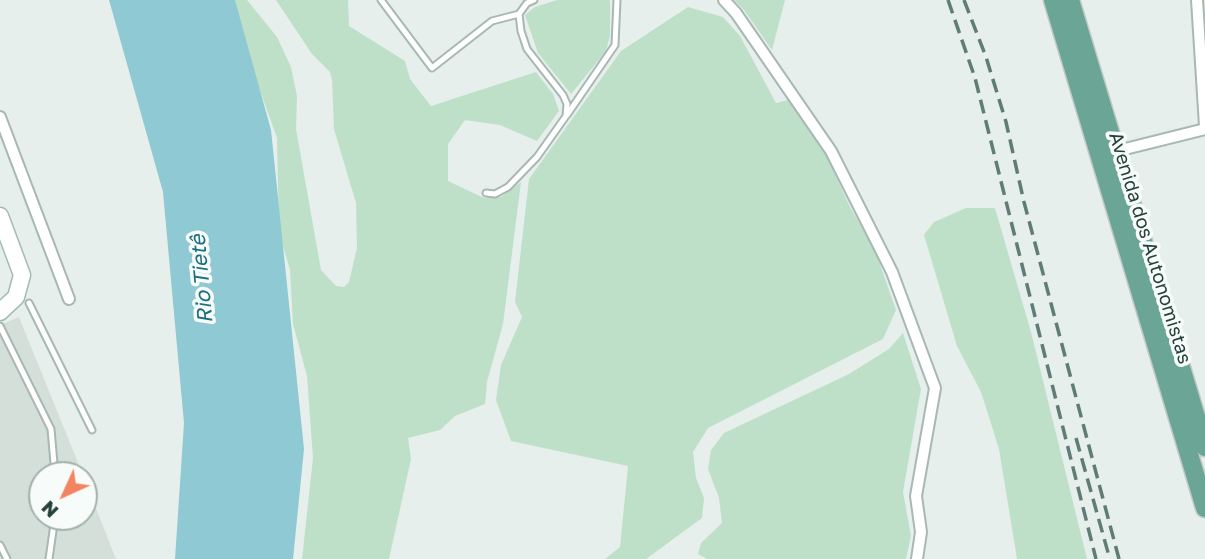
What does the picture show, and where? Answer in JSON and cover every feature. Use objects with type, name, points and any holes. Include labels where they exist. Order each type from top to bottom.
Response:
[{"type":"main road","name":"Avenida dos Autonomistas","points":[[1053,0],[1110,156],[1204,437]]},
{"type":"main road","name":"Avenida dos Autonomistas","points":[[1070,0],[1110,156],[1200,477],[1205,509]]},
{"type":"main road","points":[[0,216],[19,262],[23,300],[0,312]]},
{"type":"street","points":[[724,0],[736,13],[831,151],[892,272],[935,388],[916,496],[921,532],[917,559]]},
{"type":"street","points":[[1110,156],[1205,127],[1197,0]]},
{"type":"street","points":[[0,117],[69,299]]},
{"type":"lane","points":[[381,0],[432,68],[492,21],[519,14],[527,3],[534,0]]},
{"type":"lane","points":[[486,193],[495,194],[508,187],[537,157],[615,46],[617,0]]},
{"type":"lane","points":[[519,14],[527,49],[564,95],[567,104],[566,116]]},
{"type":"lane","points":[[23,300],[92,430]]},
{"type":"lane","points":[[0,326],[51,429],[54,461]]},
{"type":"lane","points":[[49,559],[53,531]]},
{"type":"lane","points":[[0,545],[7,559]]},
{"type":"shaded area","points":[[19,317],[77,461],[28,461],[28,531],[98,531],[98,513],[116,559],[0,559],[0,325]]},
{"type":"green space","points":[[218,0],[247,0],[277,37],[291,67],[297,96],[296,129],[321,270],[336,286],[344,287],[349,282],[357,248],[356,203],[334,129],[332,80],[330,72],[312,54],[276,0],[348,0],[349,26],[405,61],[410,79],[431,106],[536,72],[553,94],[559,111],[537,141],[500,125],[465,120],[448,144],[448,181],[484,198],[501,197],[521,182],[503,324],[487,382],[485,404],[455,416],[440,430],[408,438],[411,459],[389,559],[302,559],[313,458],[307,376],[293,324],[290,270],[279,232],[277,138],[257,82]]},
{"type":"green space","points":[[557,0],[610,0],[610,35],[606,51],[571,94],[538,53],[525,15],[535,7]]},
{"type":"green space","points":[[734,0],[785,0],[772,50],[744,10]]},
{"type":"green space","points":[[688,7],[723,17],[740,36],[776,103],[788,100],[822,146],[850,207],[875,250],[896,310],[883,339],[708,428],[693,452],[696,478],[704,498],[702,518],[646,559],[605,559],[620,547],[628,466],[511,441],[496,400],[501,365],[522,317],[515,302],[529,179],[621,51]]},
{"type":"green space","points":[[966,208],[995,208],[1031,332],[1087,559],[1017,559],[999,449],[981,392],[957,346],[924,235],[934,222]]},
{"type":"green space","points":[[903,333],[921,389],[903,492],[911,536],[906,559],[707,559],[698,554],[701,543],[722,523],[719,498],[708,469],[711,450],[724,433],[849,374],[889,349]]},
{"type":"water","name":"Rio Tietê","points":[[109,0],[235,0],[271,130],[304,449],[293,559],[175,559],[184,423],[163,192]]},
{"type":"railway","points":[[948,0],[975,78],[1096,559]]},
{"type":"railway","points":[[964,0],[986,57],[1006,122],[1024,202],[1119,559]]},
{"type":"railway","points":[[1076,438],[1109,556]]}]
